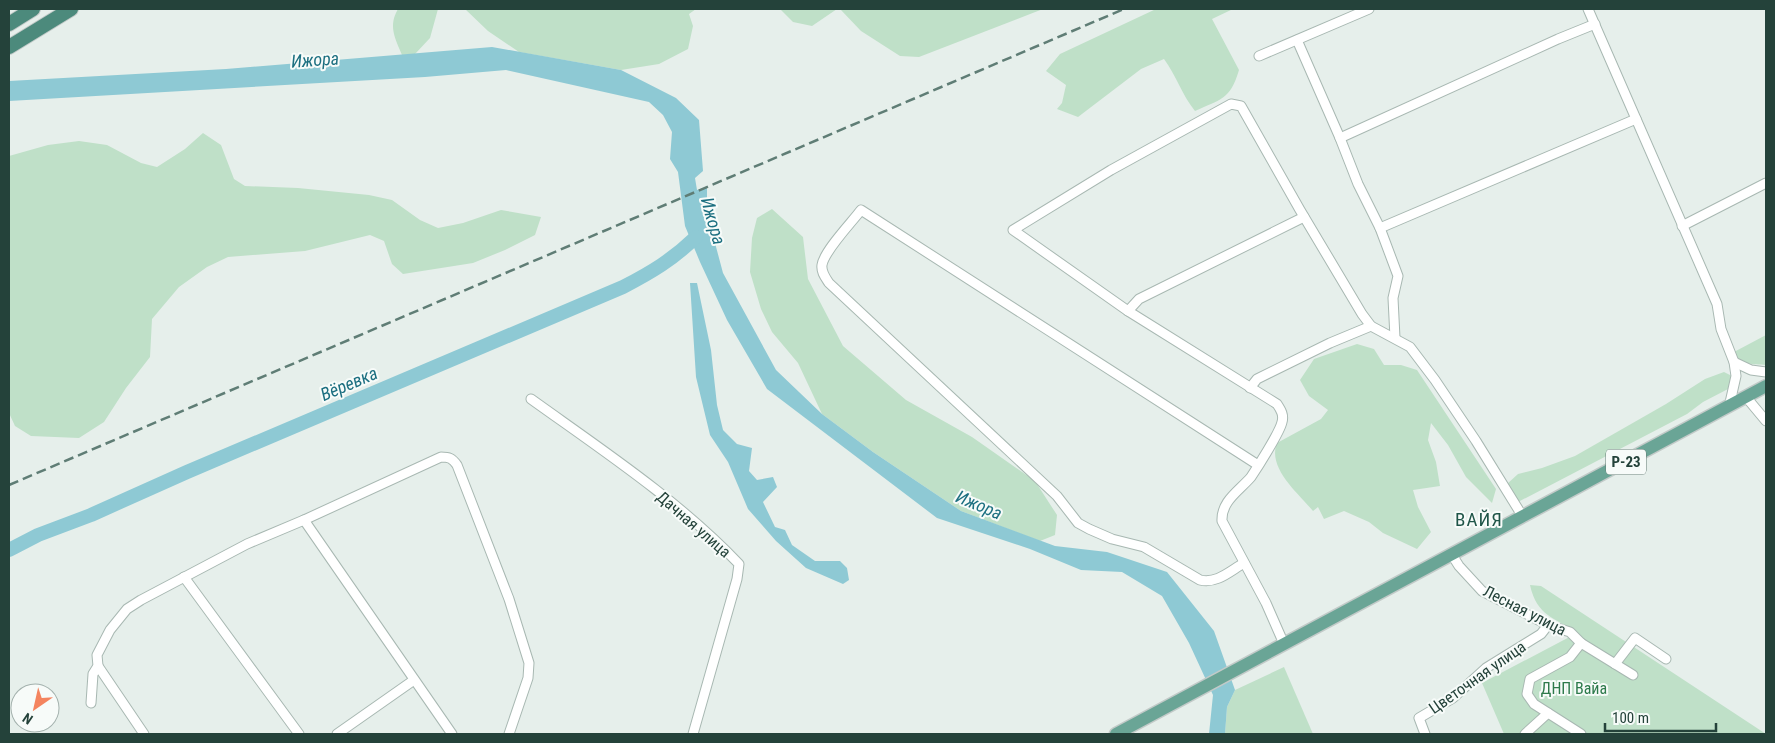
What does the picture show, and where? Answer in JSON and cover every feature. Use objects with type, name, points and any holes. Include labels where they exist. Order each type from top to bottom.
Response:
[{"type":"highway","points":[[9,24],[33,9]]},
{"type":"highway","points":[[9,47],[71,9]]},
{"type":"main road","name":"Р-23","points":[[1116,734],[1766,386]]},
{"type":"street","points":[[1259,56],[1369,9]]},
{"type":"street","points":[[1588,9],[1717,304],[1721,329],[1734,362],[1736,376],[1729,406]]},
{"type":"street","points":[[1340,138],[1594,24]]},
{"type":"street","points":[[1297,40],[1358,184],[1380,228],[1398,276],[1393,298],[1395,338]]},
{"type":"street","points":[[1284,644],[1266,603],[1222,521],[1222,512],[1226,502],[1251,477],[1282,422],[1282,412],[1277,404],[1128,311],[1013,230],[1111,170],[1231,104],[1241,106],[1304,217],[1370,326],[1410,346],[1476,441],[1523,517]]},
{"type":"street","points":[[1380,228],[1636,119]]},
{"type":"street","points":[[1682,226],[1766,183]]},
{"type":"street","points":[[1244,563],[1216,580],[1209,582],[1200,580],[1144,547],[1112,539],[1088,530],[1078,523],[1050,489],[829,283],[823,274],[822,264],[826,254],[861,210],[1258,465]]},
{"type":"street","points":[[1128,311],[1139,300],[1304,217]]},
{"type":"street","points":[[1250,388],[1257,379],[1330,343],[1370,326]]},
{"type":"street","points":[[1734,362],[1751,370],[1766,372]]},
{"type":"street","points":[[1746,397],[1766,421]]},
{"type":"street","name":"Дачная улица","points":[[531,399],[618,461],[692,520],[739,564],[737,580],[693,734]]},
{"type":"street","points":[[144,734],[98,666],[97,655],[110,630],[127,609],[247,544],[441,457],[452,459],[457,465],[509,600],[530,663],[528,678],[509,734]]},
{"type":"street","points":[[304,520],[452,734]]},
{"type":"street","name":"Лесная улица","points":[[1452,555],[1459,566],[1482,591],[1548,625],[1570,632],[1581,642],[1570,657],[1530,679],[1527,694],[1534,704],[1581,734]]},
{"type":"street","points":[[184,577],[299,734]]},
{"type":"street","name":"Цветочная улица","points":[[1425,734],[1419,718],[1453,698],[1486,668],[1540,634],[1548,625]]},
{"type":"street","points":[[1615,664],[1635,638],[1666,659]]},
{"type":"street","points":[[1581,642],[1632,676]]},
{"type":"street","points":[[90,704],[93,674],[98,666]]},
{"type":"street","points":[[336,734],[414,680]]},
{"type":"street","points":[[1525,734],[1548,713]]},
{"type":"green space","points":[[398,9],[438,9],[430,38],[415,54],[402,55],[397,43],[393,21]]},
{"type":"green space","points":[[465,9],[696,9],[689,14],[693,26],[688,49],[659,64],[621,70],[519,52],[488,31]]},
{"type":"green space","points":[[780,9],[837,9],[812,26],[793,22]]},
{"type":"green space","points":[[840,9],[1043,9],[919,57],[900,56],[861,31]]},
{"type":"green space","points":[[1156,9],[1233,9],[1212,19],[1239,70],[1236,80],[1228,93],[1218,101],[1195,111],[1164,59],[1141,69],[1078,117],[1057,109],[1062,103],[1066,85],[1046,71],[1060,54]]},
{"type":"green space","points":[[203,133],[221,145],[234,179],[245,186],[298,188],[369,195],[392,200],[420,220],[438,228],[463,223],[501,210],[541,217],[535,235],[505,250],[473,263],[403,274],[392,264],[384,241],[370,235],[305,251],[228,257],[207,267],[179,287],[152,319],[150,357],[126,388],[104,422],[79,438],[31,436],[15,426],[9,413],[9,156],[48,145],[79,141],[107,145],[141,163],[157,167],[185,149]]},
{"type":"green space","points":[[772,209],[803,237],[808,279],[843,346],[906,400],[972,437],[1035,481],[1057,515],[1055,535],[1040,541],[961,511],[873,452],[822,414],[798,363],[772,332],[761,309],[750,272],[752,238],[757,218]]},
{"type":"green space","points":[[1766,335],[1766,365],[1743,362],[1734,352]]},
{"type":"green space","points":[[1357,344],[1374,349],[1384,365],[1401,365],[1417,370],[1496,489],[1492,503],[1466,477],[1448,445],[1431,423],[1428,440],[1436,462],[1440,486],[1413,490],[1418,507],[1431,532],[1417,549],[1383,533],[1369,522],[1344,511],[1324,519],[1318,507],[1313,511],[1292,488],[1276,462],[1275,452],[1277,443],[1321,419],[1328,410],[1309,396],[1300,380],[1314,359]]},
{"type":"green space","points":[[1724,372],[1732,376],[1732,385],[1728,389],[1703,402],[1687,414],[1518,502],[1507,484],[1518,474],[1542,468],[1575,456],[1666,404],[1705,379]]},
{"type":"green space","name":"ДНП Вайа","points":[[1530,585],[1541,586],[1766,734],[1504,734],[1482,683],[1577,633],[1542,610],[1533,596]]},
{"type":"green space","points":[[1284,667],[1313,734],[1225,734],[1227,707],[1235,690]]},
{"type":"water","name":"Ижора","points":[[492,47],[621,70],[676,98],[699,120],[703,171],[695,178],[697,190],[707,187],[707,213],[723,273],[776,370],[822,414],[873,452],[961,511],[1055,546],[1107,552],[1167,572],[1214,631],[1235,690],[1227,707],[1225,734],[1209,734],[1213,695],[1189,643],[1162,596],[1122,572],[1081,570],[1030,549],[937,518],[767,389],[727,320],[685,226],[678,172],[670,159],[672,132],[663,115],[649,102],[506,70],[425,77],[9,101],[9,81],[226,69]]},
{"type":"water","points":[[690,283],[697,283],[711,350],[717,405],[723,430],[737,444],[752,448],[749,471],[757,480],[773,477],[777,487],[763,502],[775,527],[785,530],[792,545],[815,561],[840,561],[847,568],[849,580],[843,584],[806,568],[776,541],[748,509],[728,462],[710,435],[696,377]]},
{"type":"waterway","name":"Вёревка","points":[[9,550],[38,535],[91,515],[187,472],[623,287],[661,265],[696,237]]},
{"type":"railway","points":[[9,485],[1124,9]]},
{"type":"district","name":"ВАЙЯ","points":[[1479,519]]}]
